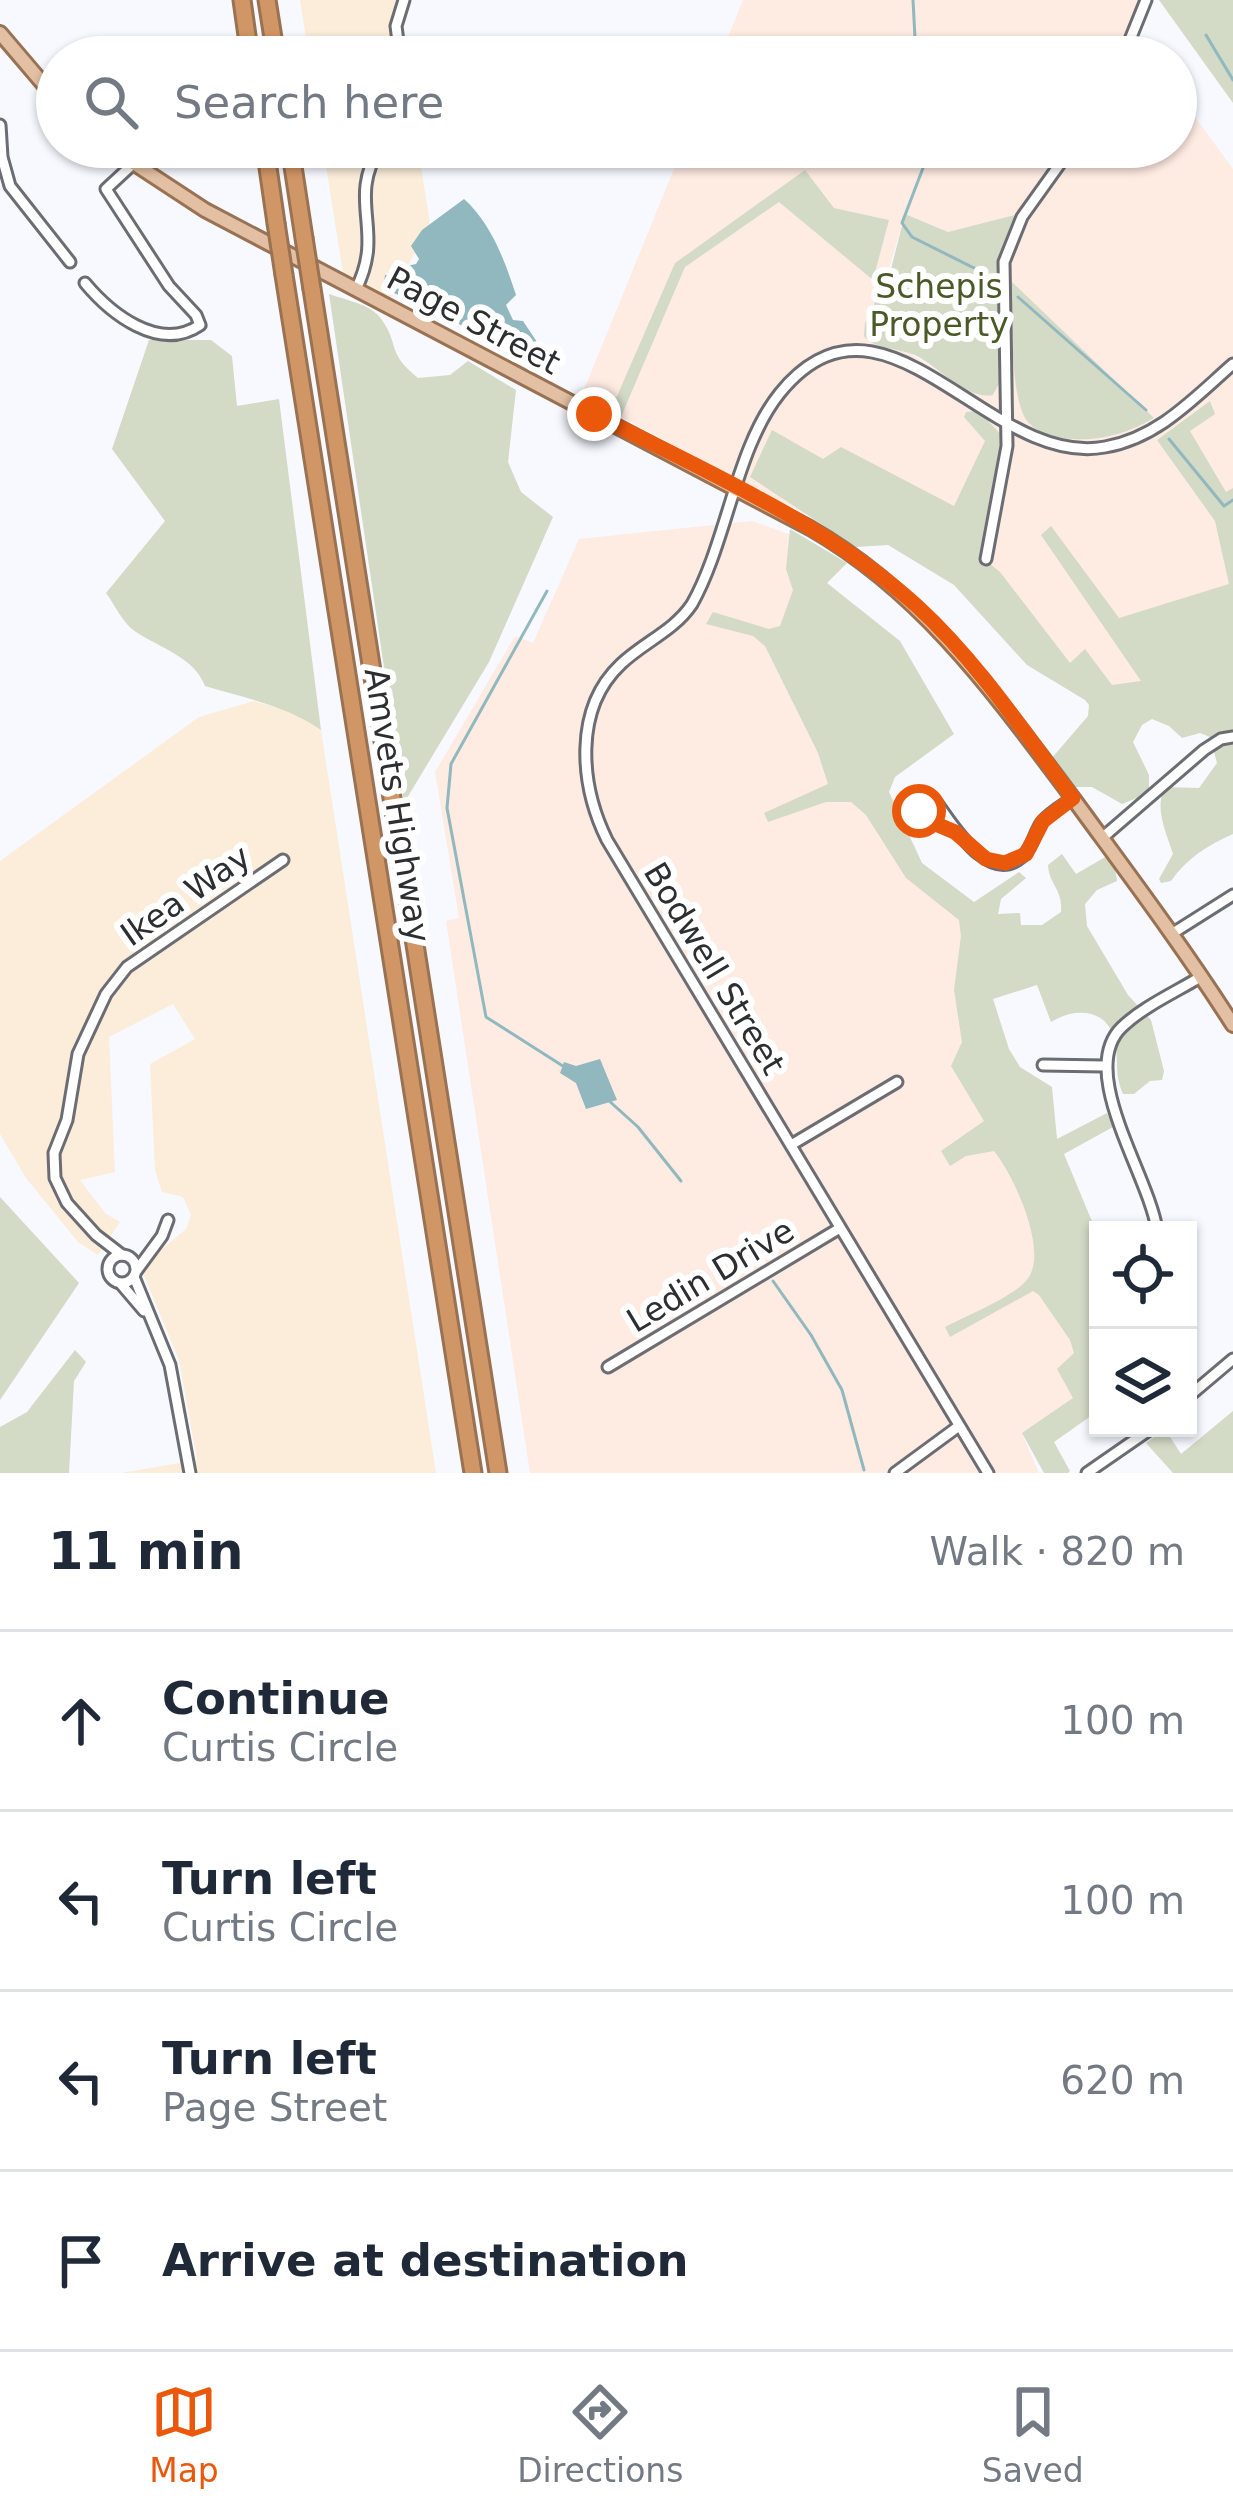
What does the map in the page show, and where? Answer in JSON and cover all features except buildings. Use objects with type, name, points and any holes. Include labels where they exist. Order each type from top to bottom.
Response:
[{"type":"highway","points":[[242,0],[247,36]]},
{"type":"highway","points":[[267,0],[273,36]]},
{"type":"highway","name":"Amvets Highway","points":[[268,168],[473,1473]]},
{"type":"highway","name":"Amvets Highway","points":[[293,168],[498,1473]]},
{"type":"main road","points":[[0,33],[36,75]]},
{"type":"main road","name":"Page Street","points":[[139,168],[197,206],[835,543],[917,606],[973,664],[1173,933],[1233,1025]]},
{"type":"street","points":[[397,36],[404,0]]},
{"type":"street","points":[[1132,36],[1146,0]]},
{"type":"street","points":[[0,125],[10,186],[70,262]]},
{"type":"street","points":[[85,283],[118,319],[139,327],[189,331],[200,321],[169,286],[106,189],[129,168]]},
{"type":"street","points":[[356,290],[370,250],[364,180],[370,168]]},
{"type":"street","points":[[986,559],[1002,485],[1007,422],[1005,258],[1027,210],[1057,168]]},
{"type":"street","name":"Bodwell Street","points":[[988,1473],[607,840],[595,811],[586,754],[587,723],[601,688],[621,664],[688,610],[765,417],[781,391],[816,361],[866,350],[898,358],[1052,446],[1086,450],[1117,445],[1158,428],[1233,364]]},
{"type":"street","points":[[1102,838],[1204,750],[1233,737]]},
{"type":"street","points":[[955,832],[934,800],[922,802],[920,814],[955,832],[986,859],[1005,863],[1026,854],[1045,819],[1075,801]]},
{"type":"street","points":[[933,823],[941,822],[944,813]]},
{"type":"street","name":"Ikea Way","points":[[190,1473],[176,1387],[136,1274],[125,1256],[96,1235],[63,1198],[53,1161],[70,1108],[76,1062],[115,979],[283,860]]},
{"type":"street","points":[[1173,933],[1233,895]]},
{"type":"street","points":[[1155,1221],[1108,1087],[1108,1047],[1120,1029],[1202,976]]},
{"type":"street","points":[[1043,1065],[1105,1066]]},
{"type":"street","points":[[791,1145],[897,1082]]},
{"type":"street","points":[[121,1284],[136,1274],[168,1220]]},
{"type":"street","name":"Ledin Drive","points":[[608,1366],[840,1228]]},
{"type":"street","name":"Ikea Way","points":[[96,1235],[110,1276],[151,1320]]},
{"type":"street","points":[[109,1263],[154,1246]]},
{"type":"street","points":[[1197,1389],[1233,1359]]},
{"type":"street","points":[[895,1473],[959,1426]]},
{"type":"street","points":[[1087,1473],[1139,1437]]},
{"type":"shaded area","points":[[300,0],[409,0],[398,19],[401,36],[306,36]]},
{"type":"shaded area","points":[[743,0],[1152,0],[1139,36],[728,36]]},
{"type":"shaded area","points":[[1197,120],[1233,169],[1233,602],[1186,669],[1125,713],[1073,679],[834,462],[805,515],[621,417],[685,267],[780,201],[872,279],[889,220],[834,208],[805,170],[675,263],[610,412],[581,397],[674,168],[1197,168]],"holes":[[[905,214],[948,232],[1015,216],[997,265],[1000,382],[994,395],[979,395],[911,354],[868,341]],[[1013,283],[1154,418],[1097,438],[1048,435],[1031,426]]]},
{"type":"shaded area","points":[[326,168],[421,168],[430,224],[391,298],[343,273]]},
{"type":"shaded area","points":[[752,521],[802,539],[808,622],[918,865],[975,903],[965,996],[1089,1367],[1089,1399],[1023,1436],[1039,1473],[530,1473],[446,921],[459,918],[435,772],[515,636],[533,643],[579,539]]},
{"type":"shaded area","points":[[254,701],[298,714],[321,730],[436,1473],[121,1473],[197,1460],[179,1360],[143,1273],[150,1259],[186,1229],[191,1215],[183,1197],[162,1192],[155,1170],[150,1064],[195,1039],[173,1004],[109,1037],[115,1172],[80,1180],[105,1213],[120,1222],[98,1255],[78,1242],[26,1178],[0,1134],[0,861],[199,717]]},
{"type":"green space","points":[[1159,0],[1233,0],[1233,103],[1197,53],[1197,36],[1185,36]]},
{"type":"green space","name":"Schepis Property","points":[[805,170],[834,208],[889,220],[873,280],[779,202],[685,267],[621,417],[610,412],[675,263]]},
{"type":"green space","name":"Schepis Property","points":[[905,214],[948,232],[1015,215],[996,274],[1000,382],[993,395],[973,393],[917,356],[875,344],[864,336],[865,323],[891,269]]},
{"type":"green space","name":"Schepis Property","points":[[1011,281],[1154,418],[1125,432],[1094,439],[1054,437],[1032,426],[1022,411],[1015,376]]},
{"type":"green space","points":[[329,294],[378,315],[401,362],[418,378],[450,375],[468,361],[516,390],[508,462],[521,492],[553,517],[489,662],[404,803]]},
{"type":"green space","points":[[149,340],[211,340],[232,356],[237,406],[279,399],[321,730],[280,709],[205,686],[185,660],[131,629],[106,593],[165,521],[112,449]]},
{"type":"green space","points":[[1210,401],[1215,414],[1190,431],[1226,492],[1233,488],[1233,834],[1199,853],[1171,881],[1161,883],[1173,854],[1162,820],[1162,795],[1165,787],[1199,788],[1217,763],[1210,737],[1200,733],[1182,738],[1152,719],[1142,725],[1133,742],[1149,775],[1149,793],[1122,804],[1092,787],[1074,787],[1051,759],[1088,716],[1085,700],[1027,665],[954,585],[888,545],[856,547],[750,477],[772,430],[823,459],[841,447],[954,506],[985,441],[964,417],[966,412],[979,411],[1003,437],[989,563],[1070,663],[1085,649],[1112,685],[1141,681],[1041,535],[1051,526],[1119,618],[1229,584],[1215,521],[1157,440]]},
{"type":"green space","points":[[790,529],[847,563],[827,583],[900,641],[954,734],[895,777],[889,792],[922,863],[974,902],[1019,872],[1026,878],[1001,899],[998,914],[1020,913],[1021,925],[1042,925],[1061,912],[1048,865],[1062,854],[1076,874],[1107,856],[1114,862],[1117,881],[1097,890],[1085,904],[1087,926],[1128,995],[1151,1020],[1162,1080],[1150,1081],[1134,1094],[1123,1094],[1108,1025],[1082,1013],[1051,1022],[1037,985],[993,999],[1020,1067],[1052,1087],[1057,1139],[1107,1113],[1113,1127],[1064,1154],[1092,1221],[1089,1417],[1054,1442],[1068,1473],[1044,1473],[1022,1433],[1073,1398],[1057,1369],[1074,1353],[1070,1340],[1039,1295],[1033,1291],[950,1337],[945,1327],[1019,1287],[1033,1269],[1034,1253],[1019,1195],[994,1151],[966,1156],[950,1166],[941,1151],[984,1121],[951,1066],[962,1042],[954,990],[959,920],[906,878],[866,815],[851,802],[826,802],[768,822],[764,813],[828,784],[818,753],[765,646],[753,636],[706,624],[713,612],[769,629],[780,626],[793,590],[786,569]]},
{"type":"green space","points":[[0,1197],[79,1283],[0,1400]]},
{"type":"green space","points":[[75,1350],[86,1362],[74,1381],[69,1473],[0,1473],[0,1427],[27,1412]]},
{"type":"green space","points":[[1233,1411],[1233,1473],[1173,1473],[1146,1443],[1154,1437],[1170,1437],[1181,1454]]},
{"type":"water","points":[[464,199],[482,219],[502,256],[516,295],[506,305],[513,320],[523,321],[555,369],[547,373],[490,339],[392,292],[384,282],[385,275],[401,274],[416,264],[419,259],[411,246],[422,230]]},
{"type":"water","points":[[600,1059],[617,1100],[586,1109],[576,1083],[560,1073],[564,1062],[576,1066]]},
{"type":"waterway","points":[[913,0],[915,36]]},
{"type":"waterway","points":[[1206,35],[1233,80]]},
{"type":"waterway","points":[[923,168],[902,223],[912,237],[986,274]]},
{"type":"waterway","points":[[1018,297],[1146,410]]},
{"type":"waterway","points":[[1169,439],[1224,506],[1233,500]]},
{"type":"waterway","points":[[547,591],[451,764],[447,808],[486,1017],[566,1068]]},
{"type":"waterway","points":[[607,1099],[638,1127],[681,1181]]},
{"type":"waterway","points":[[773,1281],[842,1390],[864,1470]]},
{"type":"route","points":[[594,414],[810,528],[889,583],[973,664],[1073,798],[1043,821],[1026,854],[1005,863],[986,859],[955,832],[924,819],[919,811]]}]
